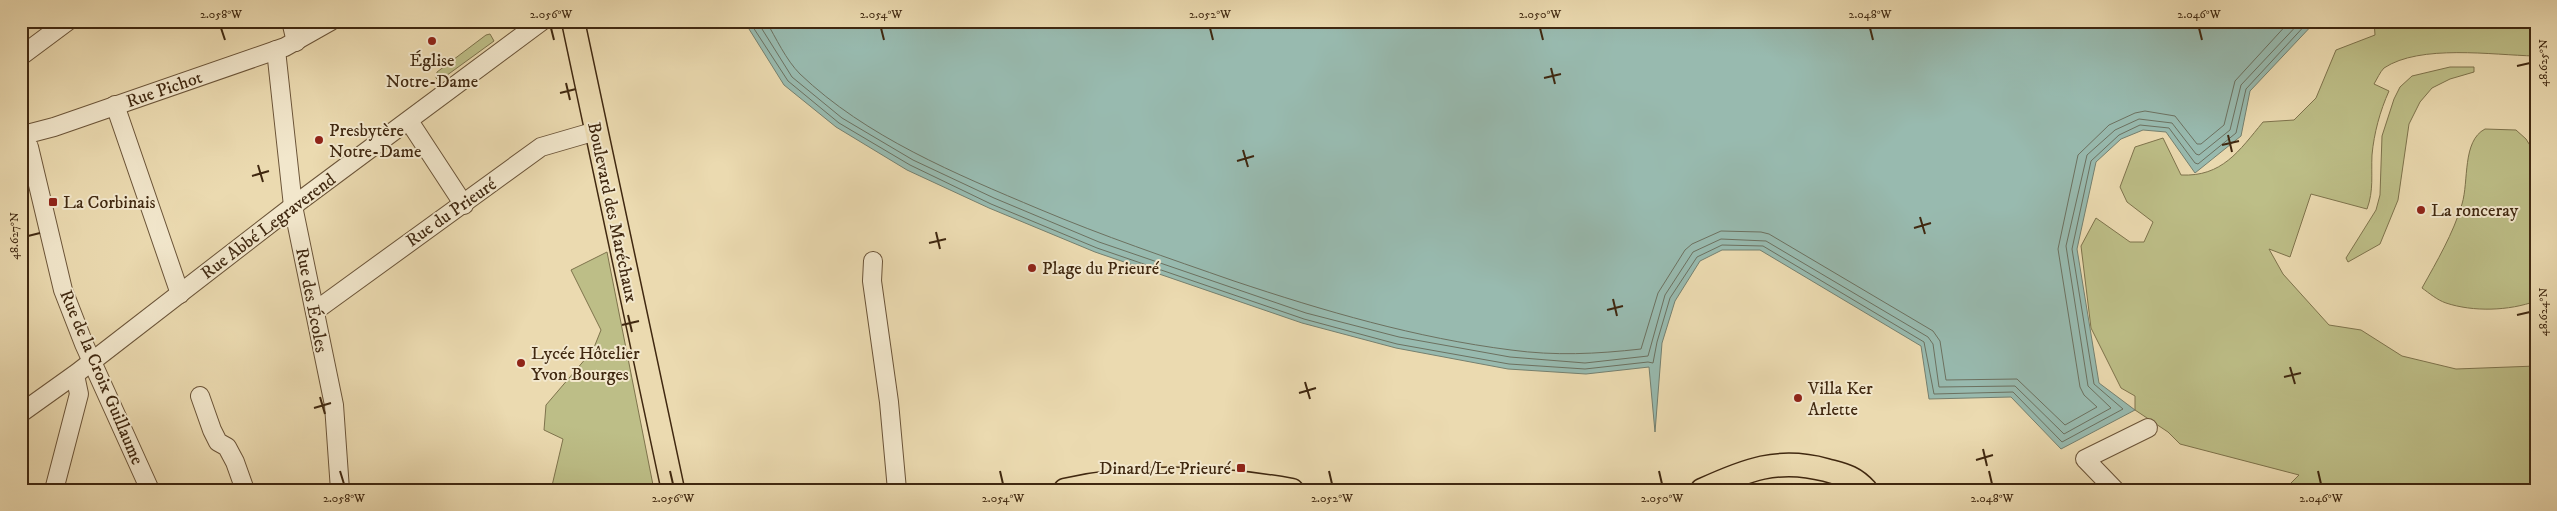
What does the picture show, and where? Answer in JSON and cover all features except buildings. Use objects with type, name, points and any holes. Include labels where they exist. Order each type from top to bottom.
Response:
[{"type":"main road","name":"Boulevard des Maréchaux","points":[[573,21],[672,490]]},
{"type":"main road","points":[[1702,490],[1743,471],[1773,465],[1805,465],[1854,478],[1866,490]]},
{"type":"main road","points":[[1065,490],[1131,480],[1292,490]]},
{"type":"street","points":[[21,56],[68,21]]},
{"type":"street","points":[[291,21],[296,42]]},
{"type":"street","name":"Rue Pichot","points":[[26,140],[115,106],[276,50],[296,42],[331,21]]},
{"type":"street","name":"Rue Abbé Legraverend","points":[[21,413],[542,21]]},
{"type":"street","name":"Rue des Écoles","points":[[276,50],[294,206],[334,405],[340,490]]},
{"type":"street","points":[[115,106],[180,294]]},
{"type":"street","points":[[409,121],[464,205]]},
{"type":"street","name":"Rue du Prieuré","points":[[315,311],[396,251],[464,205],[541,147],[596,130]]},
{"type":"street","name":"Rue de la Croix Guillaume","points":[[26,140],[63,290],[91,361],[150,490]]},
{"type":"street","points":[[873,261],[872,281],[889,402],[898,490]]},
{"type":"street","points":[[54,490],[79,394],[75,374]]},
{"type":"street","points":[[200,396],[218,442],[226,447],[236,462],[244,490]]},
{"type":"street","points":[[2115,490],[2085,459],[2148,428]]},
{"type":"green space","points":[[2374,21],[2536,21],[2535,56],[2436,53],[2399,61],[2384,68],[2374,84],[2389,91],[2380,114],[2374,139],[2371,189],[2367,209],[2311,194],[2290,257],[2269,249],[2283,274],[2329,325],[2361,330],[2402,356],[2456,369],[2536,366],[2536,490],[2284,490],[2299,475],[2180,444],[2168,432],[2135,410],[2135,396],[2121,388],[2091,328],[2081,246],[2096,218],[2130,242],[2144,242],[2153,222],[2127,202],[2120,187],[2135,147],[2163,138],[2181,175],[2208,172],[2219,167],[2246,143],[2263,122],[2294,120],[2316,98],[2336,50],[2375,35]]},
{"type":"green space","points":[[490,34],[494,41],[439,81],[436,78],[437,72],[486,35]]},
{"type":"green space","points":[[2450,67],[2474,67],[2474,72],[2450,79],[2432,88],[2420,102],[2409,124],[2398,200],[2380,244],[2348,262],[2346,258],[2376,210],[2380,195],[2382,136],[2400,87],[2412,76]]},
{"type":"green space","points":[[2485,129],[2516,130],[2526,139],[2536,155],[2536,301],[2514,307],[2479,309],[2457,306],[2439,300],[2422,288],[2454,226],[2464,195],[2469,152],[2478,135]]},
{"type":"green space","points":[[607,252],[654,490],[551,490],[563,439],[544,430],[546,405],[593,350],[601,330],[571,270]]},
{"type":"water","points":[[744,21],[2316,21],[2250,91],[2241,136],[2195,173],[2166,132],[2143,130],[2121,139],[2096,162],[2077,249],[2099,383],[2135,410],[2061,449],[2011,397],[1929,399],[1921,346],[1760,250],[1722,250],[1700,261],[1675,301],[1662,343],[1655,432],[1649,367],[1586,374],[1508,369],[1396,348],[1302,323],[1095,252],[989,208],[907,170],[836,127],[784,85]]},
{"type":"place","name":"Église Notre-Dame","points":[[432,41]]},
{"type":"place","name":"Presbytère Notre-Dame","points":[[319,140]]},
{"type":"place","name":"La Corbinais","points":[[53,202]]},
{"type":"place","name":"La ronceray","points":[[2421,210]]},
{"type":"place","name":"Plage du Prieuré","points":[[1032,268]]},
{"type":"place","name":"Lycée Hôtelier Yvon Bourges","points":[[521,363]]},
{"type":"place","name":"Villa Ker Arlette","points":[[1798,398]]},
{"type":"place","name":"Dinard/Le Prieuré","points":[[1241,468]]}]
